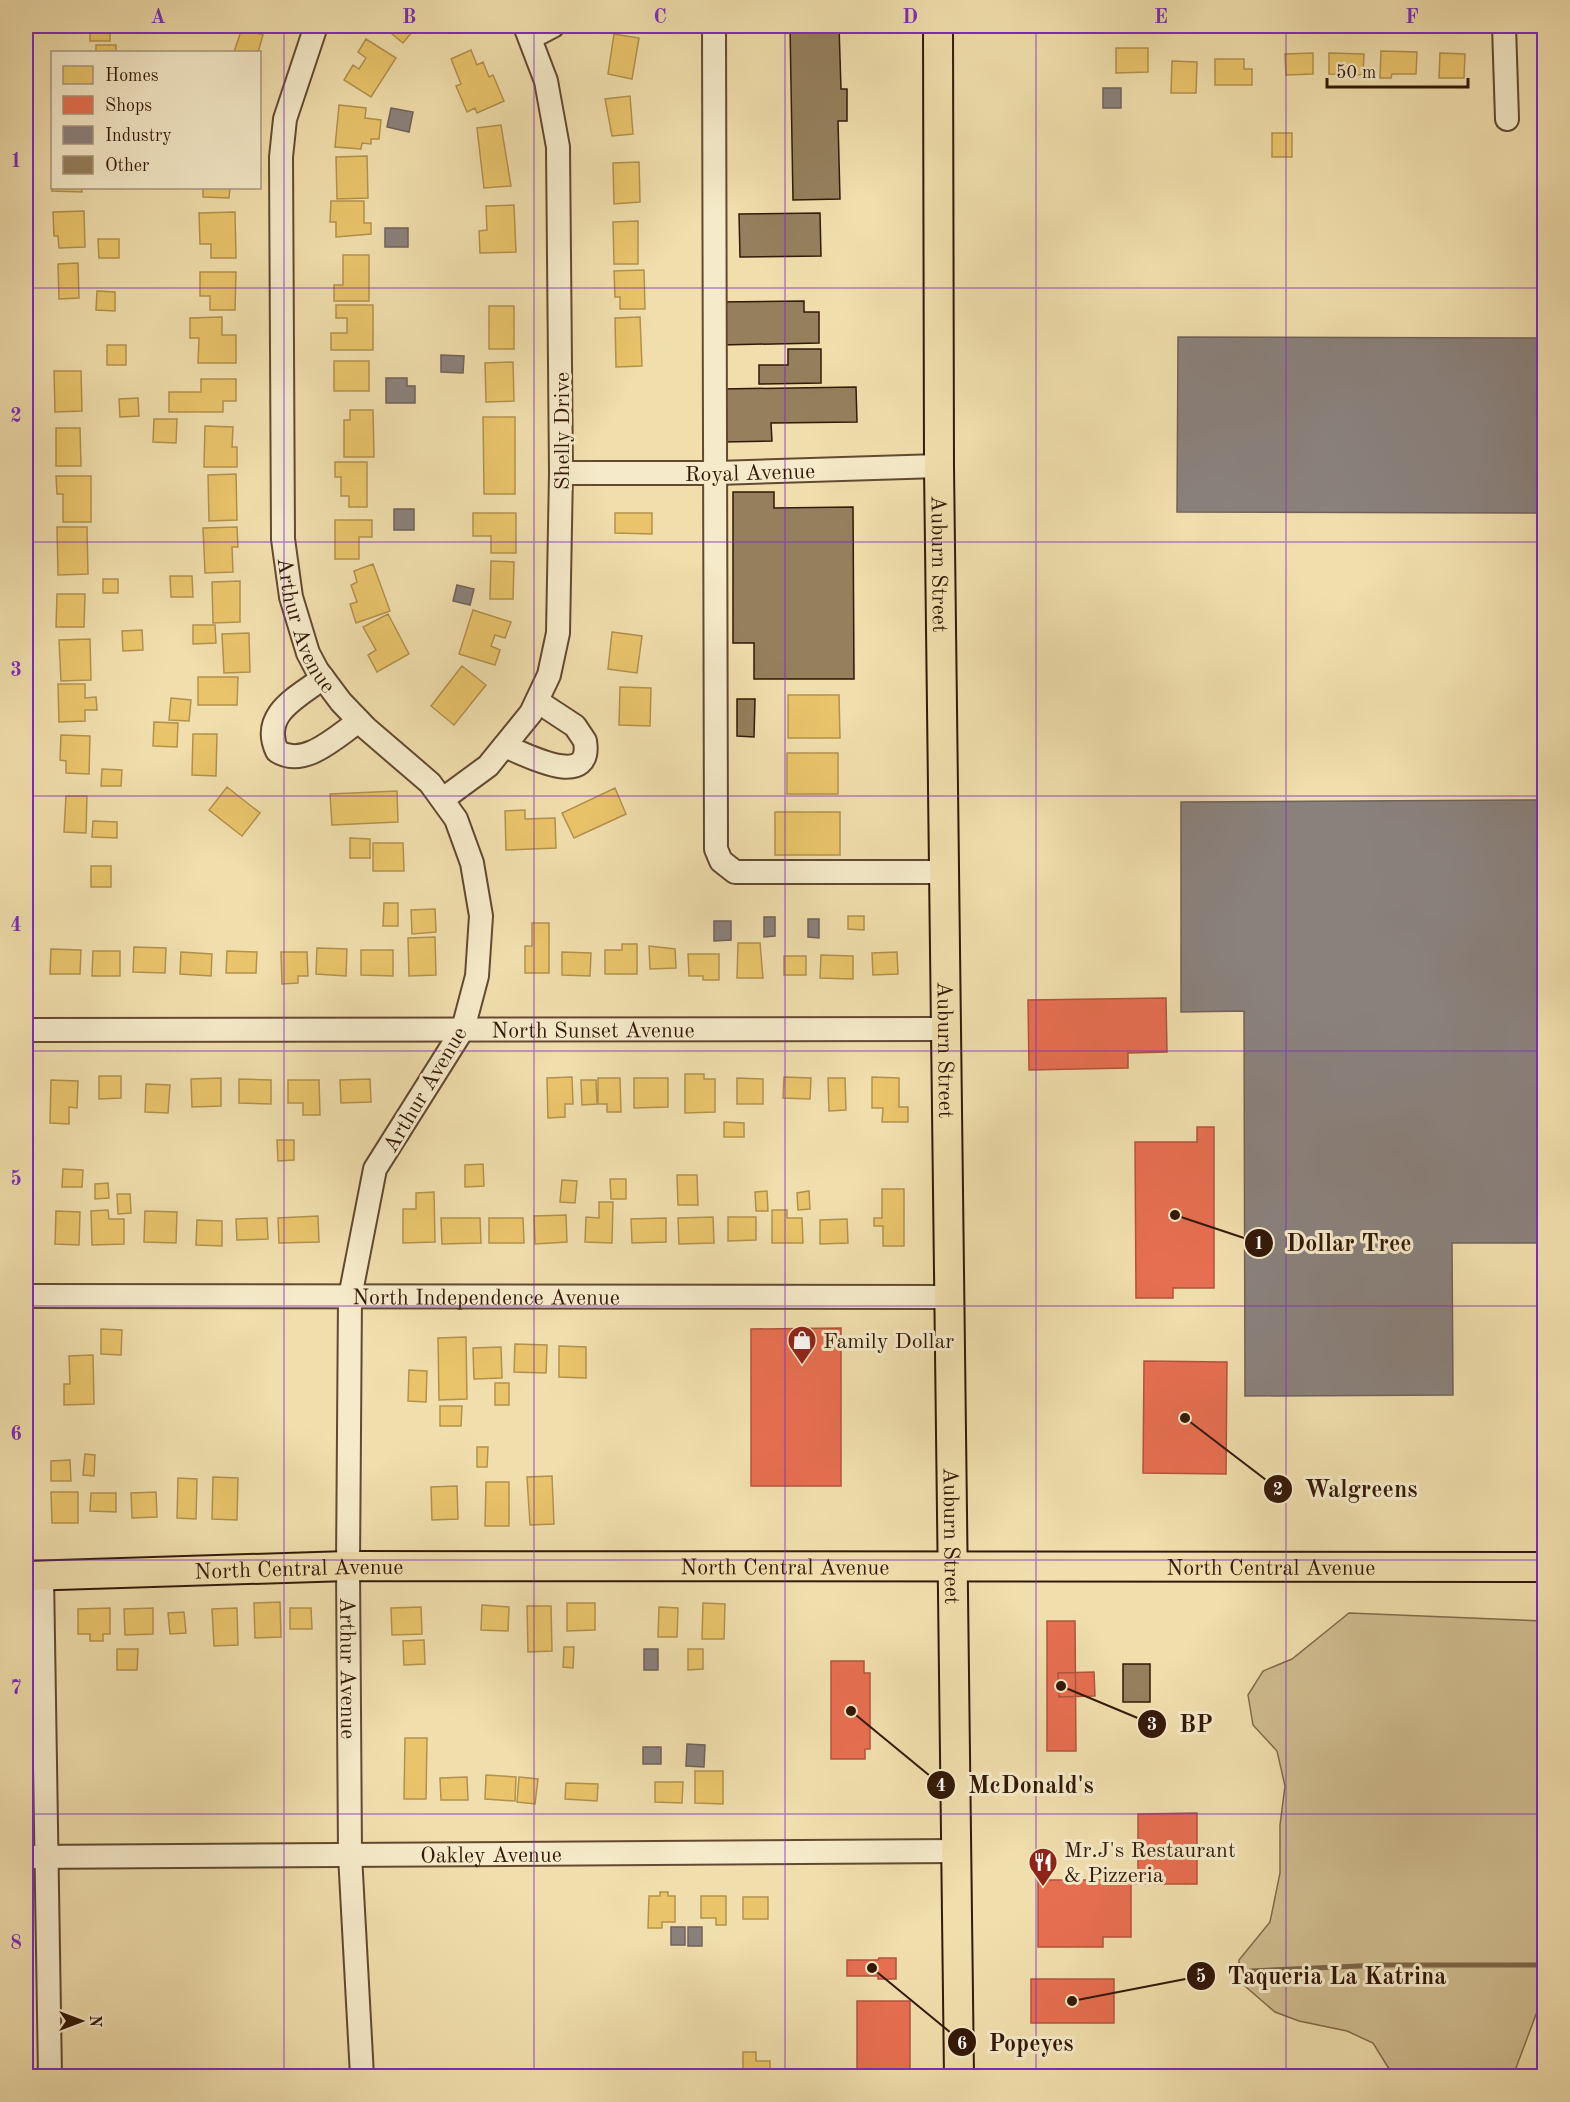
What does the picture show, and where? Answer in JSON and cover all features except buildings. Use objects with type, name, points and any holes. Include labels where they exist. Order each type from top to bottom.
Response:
[{"type":"main road","name":"Auburn Street","points":[[938,26],[939,466],[959,2076]]},
{"type":"main road","name":"North Central Avenue","points":[[34,1576],[348,1566],[1545,1567]]},
{"type":"street","name":"Arthur Avenue","points":[[316,26],[285,119],[280,157],[285,568],[308,654],[323,678],[359,721],[430,783],[456,819],[472,863],[480,916],[477,976],[463,1029],[375,1169],[350,1297],[348,1566],[350,1855],[362,2076]]},
{"type":"street","points":[[528,32],[553,26]]},
{"type":"street","points":[[714,26],[717,473],[716,849],[721,861],[735,872],[750,874],[944,872]]},
{"type":"street","points":[[1504,26],[1507,119]]},
{"type":"street","name":"Shelly Drive","points":[[443,799],[488,766],[537,701],[549,675],[558,633],[561,472],[558,147],[546,81],[528,32]]},
{"type":"street","name":"Royal Avenue","points":[[561,472],[717,473],[939,466]]},
{"type":"street","points":[[323,678],[278,712],[273,721],[272,732],[277,751],[286,757],[300,758],[359,721]]},
{"type":"street","points":[[505,746],[561,767],[570,767],[583,756],[585,741],[575,726],[537,701]]},
{"type":"street","name":"North Sunset Avenue","points":[[26,1029],[945,1029]]},
{"type":"street","name":"North Independence Avenue","points":[[26,1296],[949,1297]]},
{"type":"street","points":[[34,1576],[36,1857],[50,2076]]},
{"type":"street","name":"Oakley Avenue","points":[[36,1857],[957,1851]]},
{"type":"shaded area","points":[[1349,1613],[1544,1621],[1544,1993],[1513,2076],[1390,2076],[1391,2072],[1373,2043],[1347,2031],[1299,2021],[1275,2012],[1239,1981],[1239,1960],[1270,1922],[1280,1873],[1280,1825],[1285,1786],[1277,1751],[1253,1725],[1248,1695],[1263,1671],[1292,1659]]},
{"type":"waterway","points":[[1250,1971],[1381,1965],[1544,1965]]},
{"type":"place","name":"Dollar Tree","points":[[1175,1215]]},
{"type":"place","name":"Family Dollar","points":[[802,1366]]},
{"type":"place","name":"Walgreens","points":[[1185,1418]]},
{"type":"place","name":"BP","points":[[1061,1686]]},
{"type":"place","name":"McDonald's","points":[[851,1711]]},
{"type":"place","name":"Mr.J's Restaurant & Pizzeria","points":[[1043,1888]]},
{"type":"place","name":"Popeyes","points":[[872,1968]]},
{"type":"place","name":"Taqueria La Katrina","points":[[1072,2001]]}]
